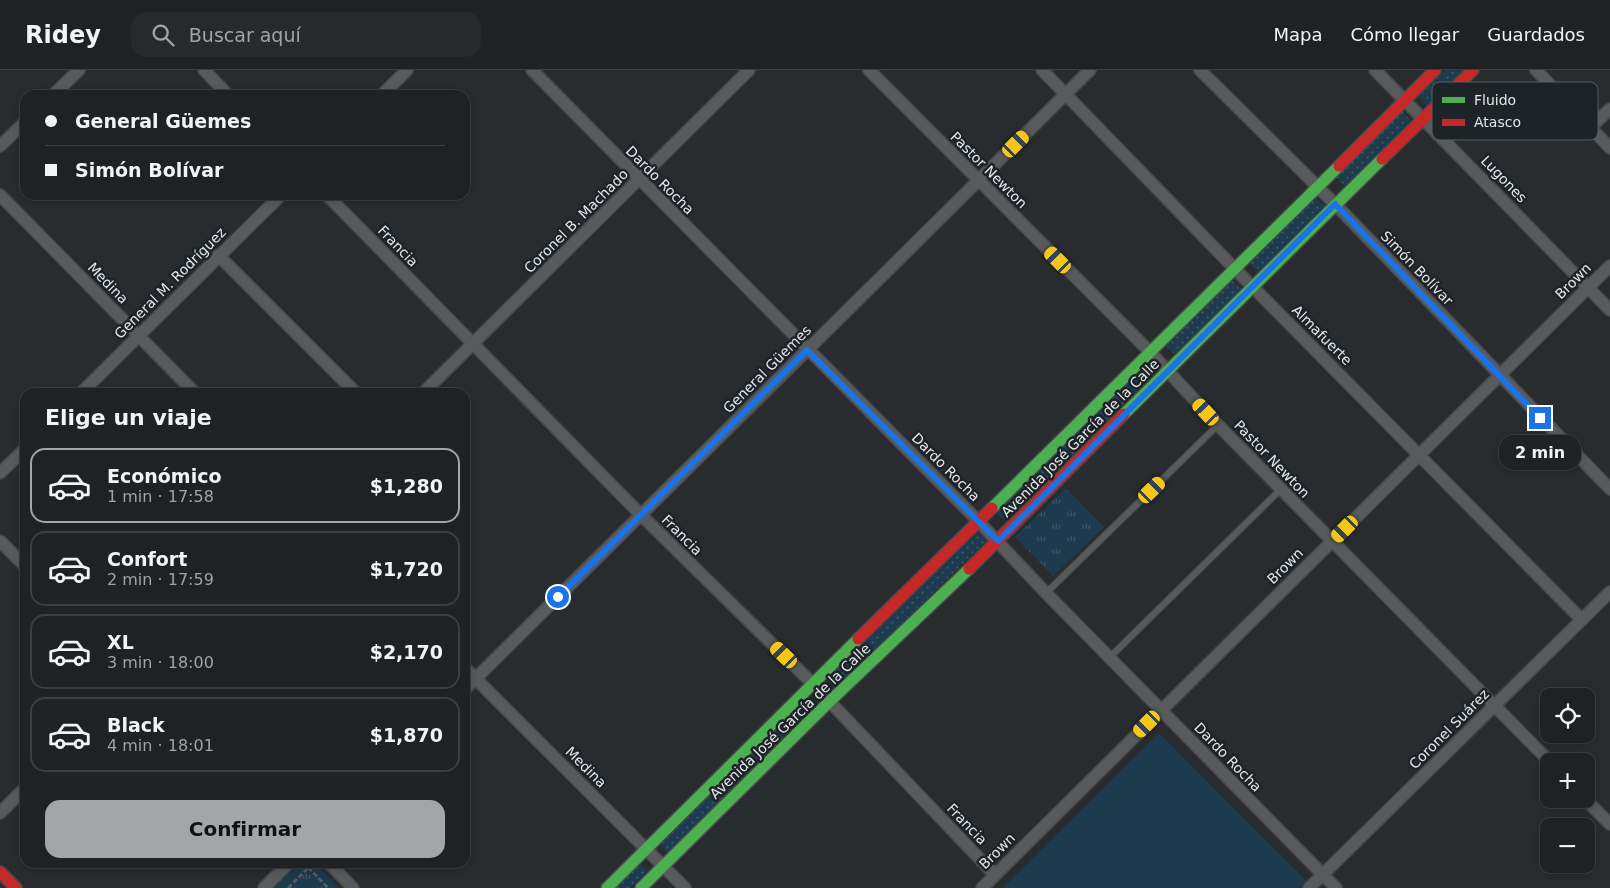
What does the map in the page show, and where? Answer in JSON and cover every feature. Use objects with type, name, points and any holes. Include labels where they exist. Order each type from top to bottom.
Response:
[{"type":"main road","name":"Avenida José García de la Calle","points":[[607,888],[812,683],[1151,353],[1435,70]]},
{"type":"main road","name":"Avenida José García de la Calle","points":[[1460,82],[1473,70]]},
{"type":"main road","name":"Avenida José García de la Calle","points":[[641,888],[829,702],[998,541],[1252,286],[1432,109]]},
{"type":"main road","points":[[0,872],[16,888]]},
{"type":"street","points":[[58,90],[79,70]]},
{"type":"street","points":[[204,70],[223,90]]},
{"type":"street","points":[[387,90],[408,70]]},
{"type":"street","name":"Dardo Rocha","points":[[532,70],[998,541],[1109,658],[1336,888]]},
{"type":"street","name":"Coronel B. Machado","points":[[428,388],[750,70]]},
{"type":"street","name":"Pastor Newton","points":[[869,70],[1151,353],[1218,425],[1540,753]]},
{"type":"street","name":"Almafuerte","points":[[1042,70],[1235,269],[1582,620]]},
{"type":"street","name":"General Güemes","points":[[470,684],[1090,70]]},
{"type":"street","name":"Simón Bolívar","points":[[1200,70],[1335,204],[1610,489]]},
{"type":"street","name":"Lugones","points":[[1376,70],[1432,127]]},
{"type":"street","points":[[1536,70],[1547,82]]},
{"type":"street","points":[[1598,120],[1610,109]]},
{"type":"street","points":[[0,146],[20,127]]},
{"type":"street","points":[[1598,136],[1610,148]]},
{"type":"street","name":"Lugones","points":[[1444,140],[1610,310]]},
{"type":"street","name":"Medina","points":[[0,195],[190,388]]},
{"type":"street","name":"General M. Rodríguez","points":[[86,388],[218,255],[276,200]]},
{"type":"street","name":"Francia","points":[[332,200],[641,515],[812,683],[995,875]]},
{"type":"street","points":[[218,255],[351,388]]},
{"type":"street","name":"Brown","points":[[982,888],[1610,266]]},
{"type":"street","points":[[0,473],[20,454]]},
{"type":"street","points":[[0,540],[20,561]]},
{"type":"street","name":"Coronel Suárez","points":[[1309,888],[1610,592]]},
{"type":"street","name":"Medina","points":[[470,673],[685,888]]},
{"type":"street","points":[[0,813],[20,793]]},
{"type":"street","points":[[1594,808],[1610,824]]},
{"type":"street","points":[[264,888],[284,868]]},
{"type":"street","points":[[334,868],[353,888]]},
{"type":"lane","points":[[1046,593],[1218,425]]},
{"type":"lane","points":[[1109,658],[1281,489]]},
{"type":"path","points":[[288,888],[308,868],[328,888]]},
{"type":"green space","points":[[1446,70],[1464,70],[1452,82],[1434,82]]},
{"type":"green space","points":[[1432,84],[1432,102],[1428,106],[1418,97]]},
{"type":"green space","points":[[1402,111],[1411,121],[1345,186],[1336,177]]},
{"type":"green space","points":[[1315,197],[1324,206],[1258,272],[1249,263]]},
{"type":"green space","points":[[1232,280],[1241,289],[1175,355],[1166,346]]},
{"type":"green space","points":[[1147,366],[1156,375],[1005,521],[996,512]]},
{"type":"green space","points":[[1066,488],[1104,527],[1053,576],[1015,537]]},
{"type":"green space","points":[[977,532],[986,541],[836,687],[827,677]]},
{"type":"green space","points":[[807,695],[816,704],[668,853],[659,844]]},
{"type":"green space","points":[[1159,733],[1306,881],[1299,888],[1003,888]]},
{"type":"green space","points":[[638,862],[647,871],[630,888],[612,888]]},
{"type":"green space","points":[[295,868],[319,868],[339,888],[274,888]]},
{"type":"traffic: fast","points":[[1124,414],[1382,159]]},
{"type":"traffic: fast","points":[[992,508],[1339,166]]},
{"type":"traffic: fast","points":[[641,888],[829,702],[969,569]]},
{"type":"traffic: fast","points":[[607,888],[858,639]]},
{"type":"traffic: jam","points":[[1339,166],[1435,70]]},
{"type":"traffic: jam","points":[[1461,82],[1473,70]]},
{"type":"traffic: jam","points":[[1382,159],[1432,110]]},
{"type":"traffic: jam","points":[[969,569],[1124,414]]},
{"type":"traffic: jam","points":[[858,639],[992,508]]},
{"type":"traffic: jam","points":[[0,872],[16,888]]},
{"type":"route","points":[[558,597],[807,350],[998,541],[1335,204],[1540,418]]}]
